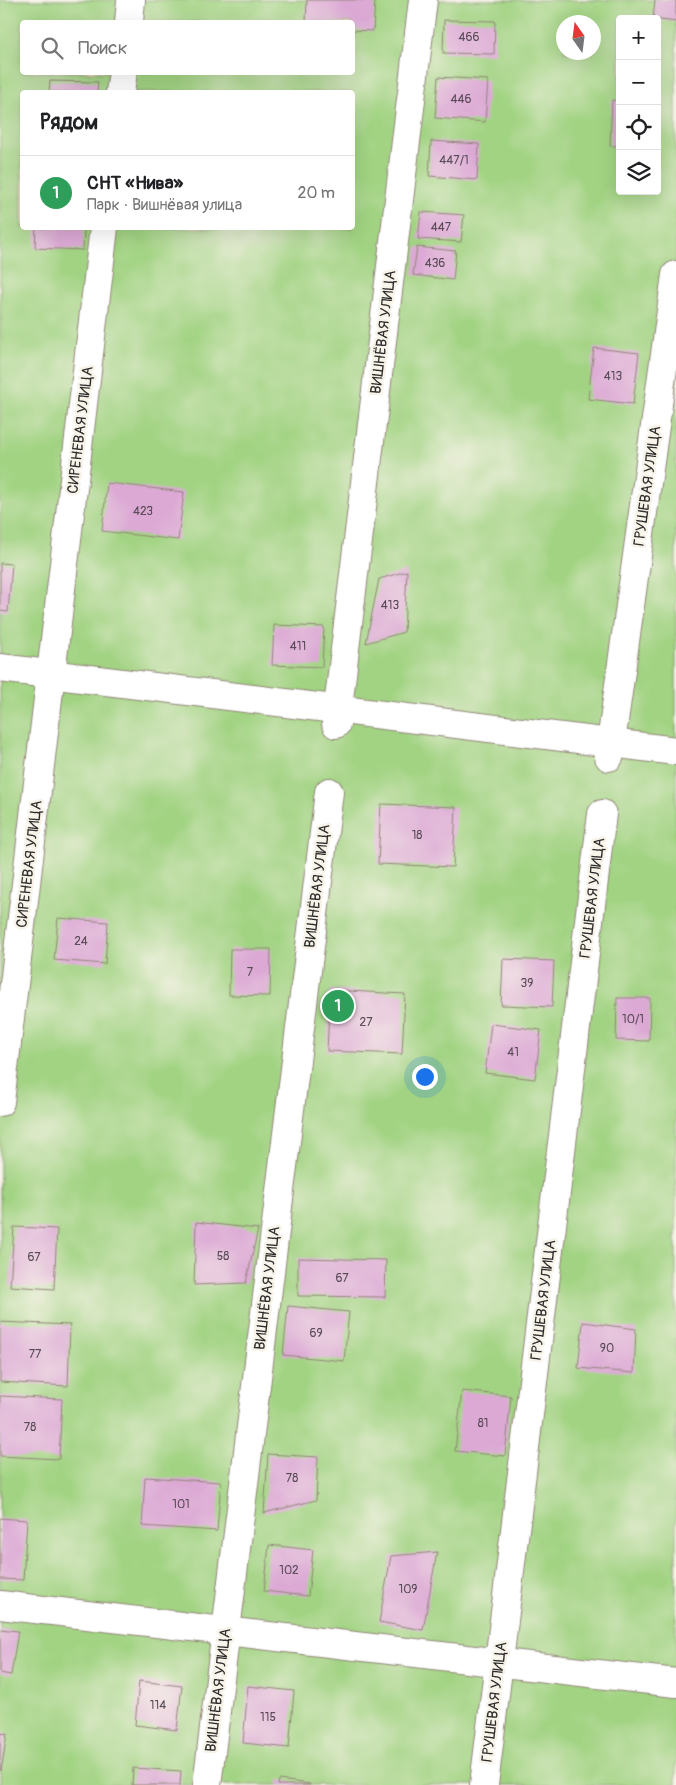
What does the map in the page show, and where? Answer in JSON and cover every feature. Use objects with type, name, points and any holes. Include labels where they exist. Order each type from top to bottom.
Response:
[{"type":"street","points":[[129,20],[132,0]]},
{"type":"street","name":"ВИШНЁВАЯ УЛИЦА","points":[[337,716],[423,0]]},
{"type":"street","points":[[120,90],[123,75]]},
{"type":"street","name":"СИРЕНЕВАЯ УЛИЦА","points":[[0,1102],[104,230]]},
{"type":"street","name":"ГРУШЕВАЯ УЛИЦА","points":[[610,751],[676,275]]},
{"type":"street","points":[[0,668],[337,716],[610,751],[676,751]]},
{"type":"street","name":"ВИШНЁВАЯ УЛИЦА","points":[[207,1785],[329,792]]},
{"type":"street","name":"ГРУШЕВАЯ УЛИЦА","points":[[484,1785],[602,814]]},
{"type":"street","points":[[0,1605],[225,1629],[676,1683]]},
{"type":"green space","points":[[0,0],[676,0],[676,1785],[0,1785]]},
{"type":"building","points":[[307,0],[375,0],[373,31],[355,30],[355,20],[306,20]]},
{"type":"building","points":[[655,0],[676,0],[676,22],[661,20],[661,15],[653,15]]},
{"type":"building","points":[[444,20],[495,21],[494,54],[443,53]]},
{"type":"building","points":[[438,77],[488,80],[485,122],[435,118]]},
{"type":"building","points":[[50,81],[98,82],[97,90],[49,90]]},
{"type":"building","points":[[612,100],[616,100],[616,146],[610,146]]},
{"type":"building","points":[[431,141],[479,144],[477,180],[429,176]]},
{"type":"building","points":[[421,212],[464,215],[461,242],[418,239]]},
{"type":"building","points":[[36,230],[84,230],[83,250],[35,248]]},
{"type":"building","points":[[417,247],[456,251],[453,280],[413,275]]},
{"type":"building","points":[[594,348],[639,353],[633,404],[588,399]]},
{"type":"building","points":[[107,483],[184,492],[178,540],[102,531]]},
{"type":"building","points":[[0,563],[12,564],[8,612],[0,611]]},
{"type":"building","points":[[407,571],[404,632],[366,643],[379,579]]},
{"type":"building","points":[[274,625],[324,627],[322,667],[272,665]]},
{"type":"building","points":[[381,804],[456,807],[453,867],[378,864]]},
{"type":"building","points":[[58,918],[108,922],[105,964],[54,960]]},
{"type":"building","points":[[230,949],[271,949],[270,996],[229,995]]},
{"type":"building","points":[[503,959],[554,961],[552,1007],[501,1005]]},
{"type":"building","points":[[330,990],[405,994],[402,1054],[327,1051]]},
{"type":"building","points":[[617,998],[650,998],[649,1041],[616,1040]]},
{"type":"building","points":[[491,1024],[541,1030],[535,1079],[485,1073]]},
{"type":"building","points":[[196,1222],[258,1229],[246,1283],[194,1285]]},
{"type":"building","points":[[14,1227],[57,1229],[54,1289],[10,1286]]},
{"type":"building","points":[[298,1258],[386,1260],[385,1297],[298,1296]]},
{"type":"building","points":[[288,1306],[349,1312],[344,1361],[283,1355]]},
{"type":"building","points":[[0,1322],[70,1325],[68,1386],[0,1382]]},
{"type":"building","points":[[583,1322],[636,1329],[634,1373],[578,1368]]},
{"type":"building","points":[[462,1391],[511,1396],[505,1456],[455,1451]]},
{"type":"building","points":[[0,1396],[62,1399],[59,1459],[0,1456]]},
{"type":"building","points":[[268,1454],[318,1457],[316,1500],[264,1513]]},
{"type":"building","points":[[145,1477],[221,1482],[217,1531],[142,1526]]},
{"type":"building","points":[[0,1518],[27,1520],[23,1580],[0,1579]]},
{"type":"building","points":[[269,1545],[313,1550],[308,1596],[264,1591]]},
{"type":"building","points":[[437,1552],[423,1630],[379,1622],[391,1556]]},
{"type":"building","points":[[0,1629],[18,1631],[11,1675],[0,1673]]},
{"type":"building","points":[[139,1681],[182,1686],[177,1730],[135,1725]]},
{"type":"building","points":[[248,1686],[294,1691],[289,1748],[243,1743]]},
{"type":"building","points":[[0,1733],[7,1734],[1,1771],[0,1770]]},
{"type":"building","points":[[133,1768],[181,1771],[180,1785],[132,1785]]},
{"type":"building","points":[[279,1780],[310,1784],[310,1785],[278,1785]]},
{"type":"place","name":"СНТ «Нива»","points":[[338,1006]]}]
